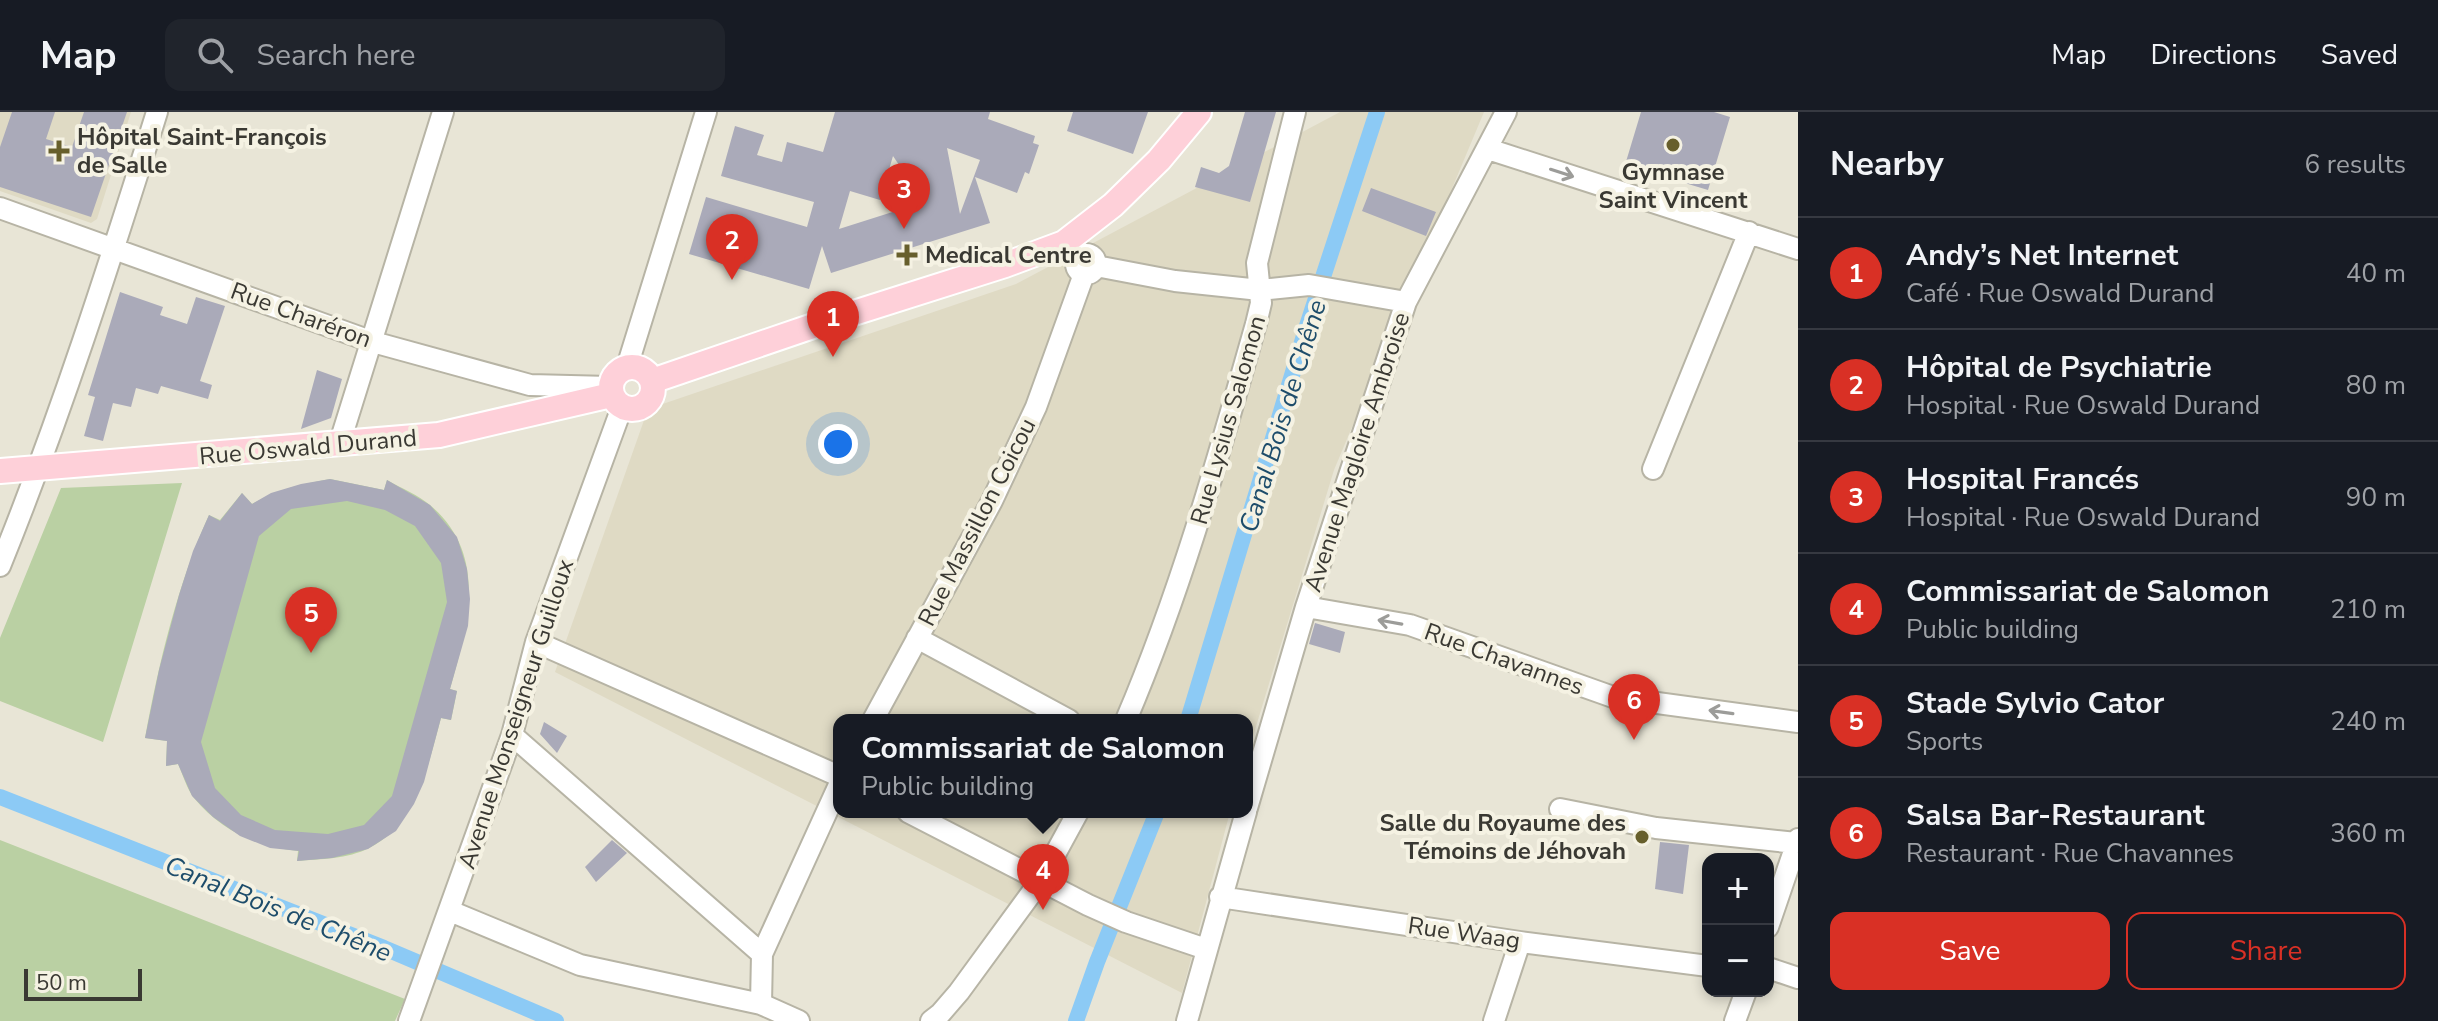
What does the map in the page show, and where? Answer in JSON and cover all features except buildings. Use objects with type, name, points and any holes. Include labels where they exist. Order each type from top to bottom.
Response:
[{"type":"main road","points":[[652,381],[1005,265],[1080,260],[1113,205],[1159,160],[1199,112]]},
{"type":"main road","points":[[627,367],[645,371],[652,381],[648,401],[636,409],[614,396],[615,374],[627,367]]},
{"type":"main road","name":"Rue Oswald Durand","points":[[0,471],[439,435],[614,396]]},
{"type":"street","points":[[0,566],[40,467],[157,112]]},
{"type":"street","points":[[339,445],[443,112]]},
{"type":"street","points":[[627,367],[706,112]]},
{"type":"street","name":"Rue Lysius Salomon","points":[[1129,714],[1156,650],[1192,548],[1256,324],[1261,303],[1257,263],[1295,112]]},
{"type":"street","name":"Avenue Magloire Ambroise","points":[[1253,786],[1306,607],[1406,302],[1506,112]]},
{"type":"street","points":[[1488,149],[1798,249]]},
{"type":"street","name":"Rue Charéron","points":[[0,208],[373,342],[530,385],[614,396]]},
{"type":"street","points":[[1653,469],[1749,232]]},
{"type":"street","points":[[1080,260],[1175,281],[1260,290],[1309,285],[1406,302]]},
{"type":"street","name":"Rue Massillon Coicou","points":[[876,714],[992,501],[1036,407],[1080,260]]},
{"type":"street","name":"Avenue Monseigneur Guilloux","points":[[412,1014],[512,735],[536,642],[614,396]]},
{"type":"street","name":"Rue Chavannes","points":[[1306,607],[1410,625],[1613,697],[1798,722]]},
{"type":"street","points":[[917,638],[1058,714]]},
{"type":"street","points":[[536,642],[833,773]]},
{"type":"street","points":[[512,735],[762,954]]},
{"type":"street","points":[[761,1004],[762,954],[833,798]]},
{"type":"street","points":[[1560,809],[1656,828],[1797,841],[1769,925]]},
{"type":"street","points":[[920,818],[1088,905],[1126,922],[1206,949]]},
{"type":"street","points":[[931,1021],[959,992],[1041,880],[1075,818]]},
{"type":"street","name":"Avenue Magloire Ambroise","points":[[1187,1021],[1244,818]]},
{"type":"street","name":"Rue Waag","points":[[1220,897],[1520,942],[1702,965]]},
{"type":"street","points":[[450,911],[580,965],[761,1004],[799,1021]]},
{"type":"street","points":[[1494,1021],[1520,942]]},
{"type":"street","points":[[1774,970],[1798,978]]},
{"type":"street","points":[[1735,1021],[1744,997]]},
{"type":"shaded area","name":"Hôpital Saint-François de Salle","points":[[0,112],[131,112],[97,219],[91,223],[0,191]]},
{"type":"shaded area","points":[[1340,112],[1484,112],[1334,470],[1253,736],[1253,714],[833,714],[833,814],[555,672],[648,409],[1016,284]]},
{"type":"shaded area","points":[[840,818],[1228,818],[1182,993]]},
{"type":"green space","points":[[330,479],[384,490],[387,480],[430,505],[449,525],[461,546],[467,568],[467,616],[450,689],[457,691],[451,720],[441,718],[418,792],[399,825],[385,838],[361,852],[297,861],[298,851],[255,841],[216,820],[192,794],[178,764],[166,766],[167,741],[145,738],[170,625],[187,569],[209,515],[220,520],[242,493],[252,504],[290,488]]},
{"type":"green space","points":[[182,483],[103,742],[0,701],[0,638],[61,488]]},
{"type":"green space","points":[[0,840],[405,999],[395,1021],[0,1021]]},
{"type":"waterway","name":"Canal Bois de Chêne","points":[[1190,714],[1306,329],[1377,112]]},
{"type":"waterway","name":"Canal Bois de Chêne","points":[[0,797],[384,948],[556,1021]]},
{"type":"waterway","name":"Canal Bois de Chêne","points":[[1076,1021],[1155,818]]},
{"type":"place","name":"Gymnase Saint Vincent","points":[[1673,145]]},
{"type":"place","name":"Hôpital Saint-François de Salle","points":[[59,151]]},
{"type":"place","name":"Hospital Francés","points":[[904,229]]},
{"type":"place","name":"Medical Centre","points":[[907,255]]},
{"type":"place","name":"Hôpital de Psychiatrie","points":[[732,280]]},
{"type":"place","name":"Andy’s Net Internet","points":[[833,357]]},
{"type":"place","name":"Stade Sylvio Cator","points":[[311,653]]},
{"type":"place","name":"Salsa Bar-Restaurant","points":[[1634,740]]},
{"type":"place","name":"Salle du Royaume des Témoins de Jéhovah","points":[[1642,837]]},
{"type":"place","name":"Commissariat de Salomon","points":[[1043,910]]}]
